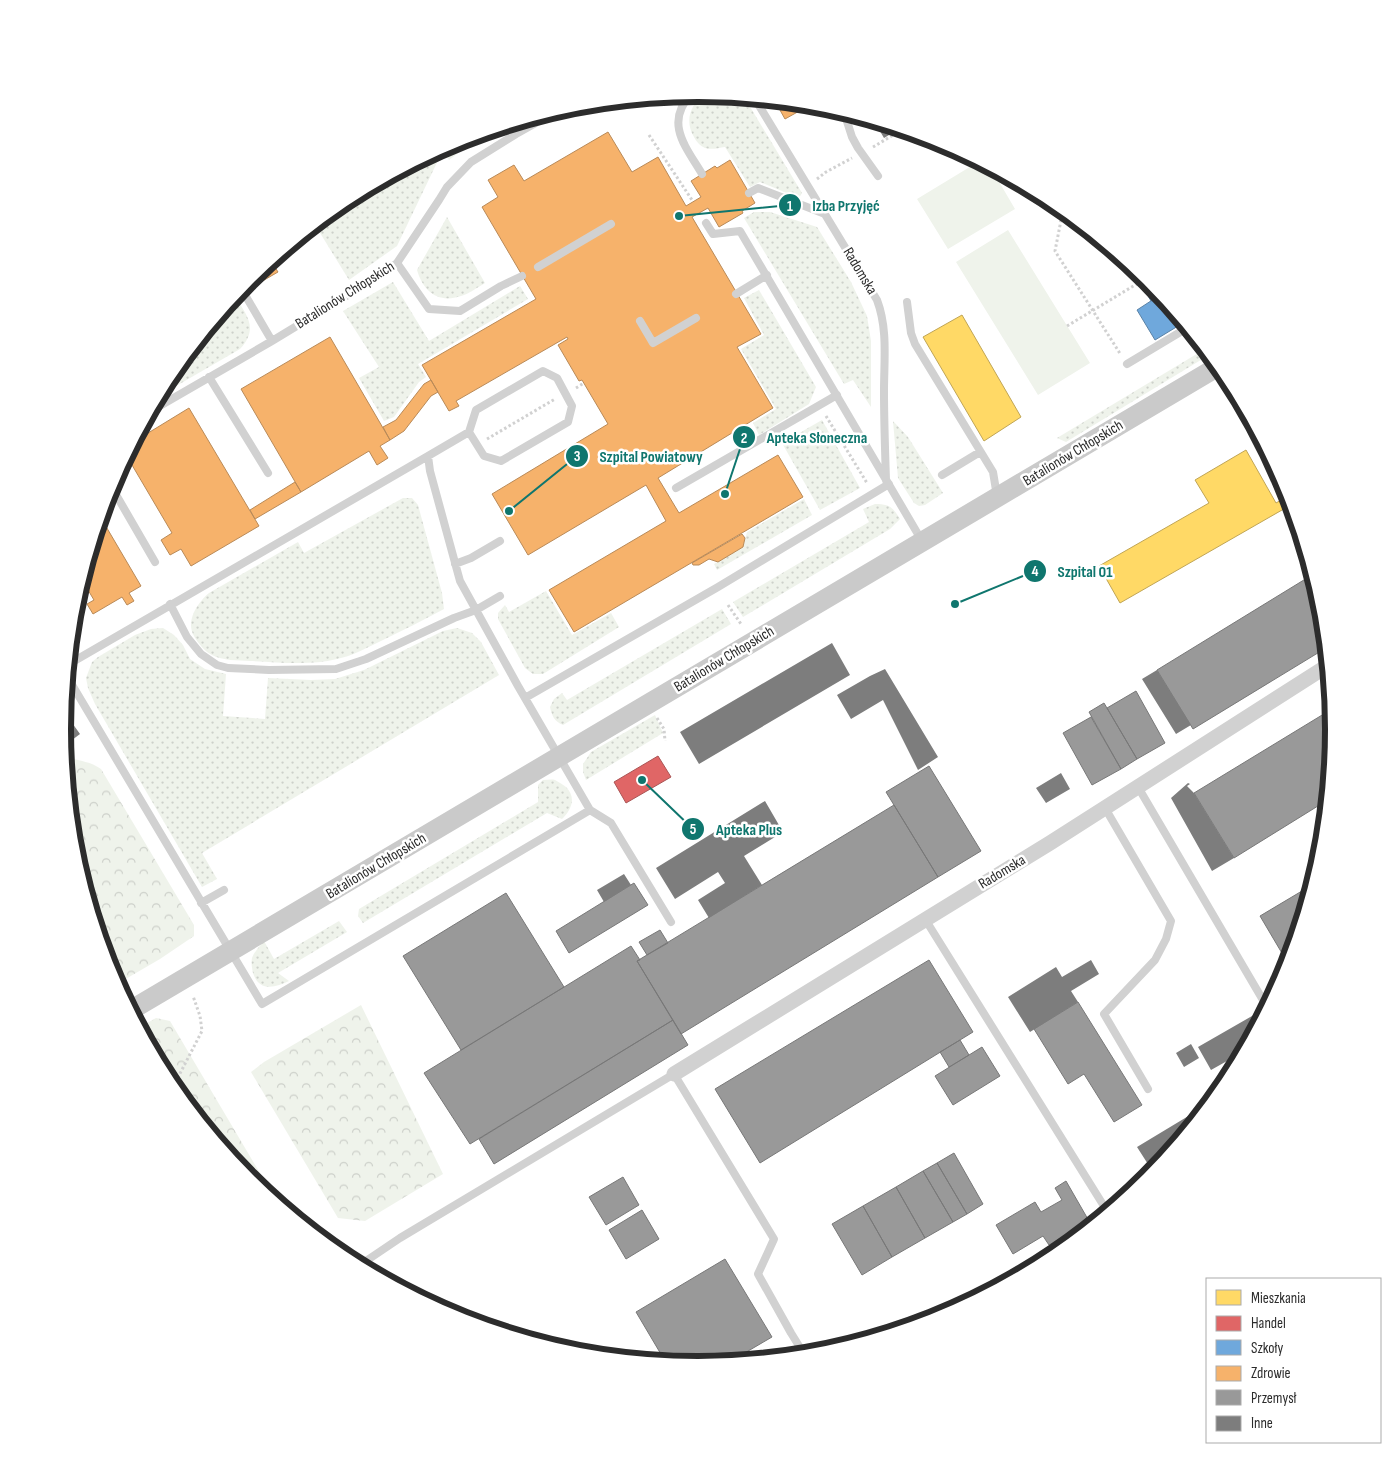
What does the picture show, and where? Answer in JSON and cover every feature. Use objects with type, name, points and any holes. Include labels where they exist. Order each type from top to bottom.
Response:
[{"type":"street","name":"Batalionów Chłopskich","points":[[136,1007],[1211,370]]},
{"type":"street","name":"Radomska","points":[[674,1074],[1138,786],[1322,676]]},
{"type":"lane","points":[[684,103],[679,114],[678,127],[683,142],[702,174]]},
{"type":"lane","name":"Radomska","points":[[759,106],[877,300],[883,319],[885,340],[886,466],[888,482]]},
{"type":"lane","points":[[847,121],[852,137],[878,176]]},
{"type":"lane","name":"Batalionów Chłopskich","points":[[162,404],[272,341],[397,263],[447,187],[471,162],[530,126]]},
{"type":"lane","points":[[749,193],[758,188],[825,214]]},
{"type":"lane","points":[[706,223],[713,234],[740,231],[922,542]]},
{"type":"lane","points":[[538,267],[612,224]]},
{"type":"lane","points":[[397,263],[429,309],[460,310],[522,276]]},
{"type":"lane","points":[[736,294],[767,275]]},
{"type":"lane","points":[[246,296],[272,341]]},
{"type":"lane","points":[[907,302],[911,333],[915,344],[993,472],[997,498]]},
{"type":"lane","points":[[640,321],[653,343],[696,318]]},
{"type":"lane","points":[[1127,364],[1182,331]]},
{"type":"lane","points":[[76,660],[469,432],[476,410],[543,371],[557,378],[572,406],[568,422],[501,461],[484,456],[469,432]]},
{"type":"lane","points":[[209,377],[268,473]]},
{"type":"lane","points":[[676,488],[837,395]]},
{"type":"lane","points":[[942,475],[980,452]]},
{"type":"lane","points":[[428,456],[430,471],[460,581],[590,810],[612,823],[672,922]]},
{"type":"lane","points":[[525,698],[718,586],[874,493],[888,482]]},
{"type":"lane","points":[[117,496],[155,562]]},
{"type":"lane","points":[[455,564],[471,558],[500,542]]},
{"type":"lane","points":[[170,604],[187,637],[201,654],[217,665],[249,672],[336,669],[366,659],[454,618],[476,610],[500,596]]},
{"type":"lane","points":[[73,687],[262,1004],[590,810]]},
{"type":"lane","points":[[1138,786],[1263,1000]]},
{"type":"lane","points":[[1105,808],[1171,922],[1166,939],[1155,960],[1104,1014],[1148,1089]]},
{"type":"lane","points":[[201,903],[224,890]]},
{"type":"lane","points":[[925,919],[1104,1206]]},
{"type":"lane","points":[[367,1261],[400,1238],[674,1074],[774,1239],[758,1274],[800,1347]]},
{"type":"path","points":[[826,172],[894,134]]},
{"type":"path","points":[[649,135],[692,200]]},
{"type":"path","points":[[1061,219],[1055,251],[1127,364]]},
{"type":"path","points":[[1067,326],[1138,283]]},
{"type":"path","points":[[477,444],[584,383]]},
{"type":"path","points":[[819,405],[874,493]]},
{"type":"path","points":[[728,605],[741,624]]},
{"type":"path","points":[[178,1078],[202,1031],[200,1016]]},
{"type":"green space","points":[[696,103],[749,105],[802,193],[799,198],[760,182],[750,187],[725,147],[708,149],[698,143],[691,131],[689,119],[692,108]]},
{"type":"green space","points":[[466,147],[449,160],[446,155]]},
{"type":"green space","points":[[439,159],[397,246],[349,280],[318,230],[385,186]]},
{"type":"green space","points":[[972,166],[997,179],[1015,209],[948,249],[917,199]]},
{"type":"green space","points":[[754,212],[770,212],[817,227],[851,282],[867,316],[871,341],[871,407],[853,380],[844,384],[744,218]]},
{"type":"green space","points":[[447,217],[485,283],[464,295],[453,298],[439,297],[427,290],[417,270]]},
{"type":"green space","points":[[1008,230],[1090,363],[1038,395],[956,262]]},
{"type":"green space","points":[[393,282],[429,341],[520,286],[528,299],[418,364],[426,377],[419,382],[394,417],[384,421],[359,378],[379,367],[343,311]]},
{"type":"green space","points":[[759,290],[816,387],[809,404],[759,435],[753,423],[776,409],[741,349],[764,335],[744,298]]},
{"type":"green space","points":[[239,303],[247,316],[250,328],[246,342],[240,349],[172,388],[201,347]]},
{"type":"green space","points":[[1199,353],[1203,359],[1066,442],[1057,438]]},
{"type":"green space","points":[[822,420],[860,488],[820,510],[782,443]]},
{"type":"green space","points":[[893,421],[908,437],[943,493],[925,505],[919,506],[914,503],[898,478]]},
{"type":"green space","points":[[403,498],[412,498],[418,505],[442,593],[444,609],[360,651],[343,658],[326,661],[294,663],[226,659],[209,654],[198,642],[192,630],[192,618],[201,601],[209,593],[298,542],[304,553]]},
{"type":"green space","points":[[804,499],[812,515],[717,570],[714,564],[743,547],[747,532]]},
{"type":"green space","points":[[875,504],[890,507],[900,519],[890,529],[743,617],[733,602],[869,522],[863,509]]},
{"type":"green space","points":[[546,591],[572,635],[611,613],[619,627],[543,674],[533,674],[525,668],[498,619],[498,613],[505,605],[509,612]]},
{"type":"green space","points":[[722,609],[731,624],[563,725],[554,718],[550,707],[554,699],[562,693],[567,700]]},
{"type":"green space","points":[[163,628],[174,635],[183,645],[190,659],[205,669],[226,674],[223,716],[265,719],[268,678],[335,679],[364,670],[443,631],[457,628],[472,633],[481,642],[499,675],[202,853],[217,879],[202,887],[95,704],[86,678],[92,662],[98,657],[135,635],[151,629]]},
{"type":"green space","points":[[655,715],[663,733],[586,780],[583,764],[591,752]]},
{"type":"green space","points":[[72,759],[92,764],[101,769],[194,925],[194,936],[124,980],[105,930],[83,851]]},
{"type":"green space","points":[[543,780],[555,780],[566,787],[571,795],[572,804],[562,819],[547,813],[363,923],[358,916],[359,909],[538,802],[538,785]]},
{"type":"green space","points":[[339,921],[347,932],[278,973],[289,981],[268,987],[263,986],[256,979],[252,969],[252,958],[264,941],[274,959]]},
{"type":"green space","points":[[361,1005],[443,1174],[365,1221],[338,1218],[251,1072],[264,1062]]},
{"type":"green space","points":[[156,1018],[170,1021],[265,1181],[227,1142],[201,1111],[177,1077],[145,1024]]},
{"type":"building: Mieszkania","points":[[962,315],[1021,417],[984,441],[923,337]]},
{"type":"building: Mieszkania","points":[[1246,450],[1276,503],[1281,500],[1284,509],[1120,603],[1099,566],[1209,503],[1195,480]]},
{"type":"building: Handel","points":[[658,756],[671,777],[626,803],[614,782]]},
{"type":"building: Szkoły","points":[[1145,290],[1153,299],[1151,301]]},
{"type":"building: Szkoły","points":[[1153,299],[1178,326],[1155,340],[1137,310]]},
{"type":"building: Zdrowie","points":[[779,108],[799,111],[785,119]]},
{"type":"building: Zdrowie","points":[[608,132],[632,172],[658,157],[686,206],[701,197],[691,181],[715,166],[717,168],[730,160],[755,203],[742,211],[743,213],[719,227],[708,208],[692,217],[761,334],[737,347],[773,408],[658,478],[679,513],[778,455],[803,497],[574,632],[549,590],[666,521],[646,485],[528,555],[492,494],[608,424],[582,380],[579,381],[558,345],[568,339],[567,337],[456,401],[459,406],[449,411],[422,365],[536,299],[482,207],[498,197],[488,180],[514,165],[524,181]]},
{"type":"building: Zdrowie","points":[[275,267],[278,272],[259,282]]},
{"type":"building: Zdrowie","points":[[330,337],[390,440],[380,446],[388,458],[377,465],[369,451],[301,492],[241,389]]},
{"type":"building: Zdrowie","points":[[431,380],[438,392],[431,396],[404,431],[390,440],[383,427],[396,420],[424,384]]},
{"type":"building: Zdrowie","points":[[189,408],[259,526],[191,566],[181,549],[170,555],[161,540],[172,533],[132,465],[129,466],[145,435]]},
{"type":"building: Zdrowie","points":[[295,482],[301,492],[255,519],[250,510]]},
{"type":"building: Zdrowie","points":[[106,526],[141,586],[129,593],[134,601],[127,605],[122,597],[93,614],[87,604],[94,600],[87,589]]},
{"type":"building: Zdrowie","points":[[742,534],[745,538],[743,547],[718,562],[709,559],[699,565],[693,565],[692,563]]},
{"type":"building: Przemysł","points":[[1306,579],[1313,607],[1319,652],[1193,729],[1157,670]]},
{"type":"building: Przemysł","points":[[1136,691],[1165,743],[1137,759],[1107,708]]},
{"type":"building: Przemysł","points":[[1104,703],[1137,759],[1121,769],[1089,712]]},
{"type":"building: Przemysł","points":[[1324,714],[1323,770],[1320,805],[1234,858],[1194,793]]},
{"type":"building: Przemysł","points":[[1091,717],[1121,769],[1092,785],[1063,733]]},
{"type":"building: Przemysł","points":[[929,766],[981,851],[938,877],[886,792]]},
{"type":"building: Przemysł","points":[[894,805],[938,877],[681,1034],[637,961]]},
{"type":"building: Przemysł","points":[[634,883],[648,905],[569,953],[556,931]]},
{"type":"building: Przemysł","points":[[1303,890],[1282,954],[1260,916]]},
{"type":"building: Przemysł","points":[[506,893],[564,987],[461,1050],[403,956]]},
{"type":"building: Przemysł","points":[[660,930],[668,943],[647,955],[639,942]]},
{"type":"building: Przemysł","points":[[631,946],[640,960],[637,961],[673,1020],[470,1144],[424,1073]]},
{"type":"building: Przemysł","points":[[929,960],[973,1032],[760,1163],[715,1089]]},
{"type":"building: Przemysł","points":[[1078,1002],[1142,1105],[1114,1122],[1084,1074],[1068,1084],[1034,1029]]},
{"type":"building: Przemysł","points":[[673,1020],[688,1045],[494,1164],[479,1139]]},
{"type":"building: Przemysł","points":[[960,1040],[969,1055],[949,1067],[940,1052]]},
{"type":"building: Przemysł","points":[[982,1047],[1000,1076],[953,1105],[935,1076]]},
{"type":"building: Przemysł","points":[[954,1153],[983,1204],[967,1214],[937,1163]]},
{"type":"building: Przemysł","points":[[937,1163],[967,1214],[953,1222],[923,1171]]},
{"type":"building: Przemysł","points":[[923,1171],[953,1222],[925,1238],[896,1187]]},
{"type":"building: Przemysł","points":[[623,1177],[639,1205],[606,1225],[589,1197]]},
{"type":"building: Przemysł","points":[[1066,1181],[1088,1219],[1049,1245],[1043,1236],[1013,1254],[996,1225],[1035,1202],[1041,1212],[1062,1200],[1055,1188]]},
{"type":"building: Przemysł","points":[[896,1187],[925,1238],[892,1257],[863,1206]]},
{"type":"building: Przemysł","points":[[863,1206],[892,1257],[862,1275],[832,1224]]},
{"type":"building: Przemysł","points":[[642,1210],[659,1239],[626,1259],[609,1230]]},
{"type":"building: Przemysł","points":[[725,1259],[772,1337],[744,1354],[698,1356],[661,1354],[636,1312]]},
{"type":"building: Inne","points":[[879,130],[891,134],[884,138]]},
{"type":"building: Inne","points":[[832,643],[850,675],[699,764],[680,732]]},
{"type":"building: Inne","points":[[885,669],[938,757],[918,770],[883,700],[851,719],[837,695]]},
{"type":"building: Inne","points":[[1157,670],[1191,725],[1176,734],[1142,679]]},
{"type":"building: Inne","points":[[71,722],[80,734],[72,740]]},
{"type":"building: Inne","points":[[1061,773],[1070,789],[1046,803],[1036,788]]},
{"type":"building: Inne","points":[[1188,783],[1190,784],[1187,786],[1194,793],[1234,858],[1212,871],[1171,798]]},
{"type":"building: Inne","points":[[765,801],[783,832],[744,856],[762,885],[709,918],[698,900],[725,883],[718,872],[675,899],[656,868]]},
{"type":"building: Inne","points":[[624,874],[631,885],[604,902],[597,890]]},
{"type":"building: Inne","points":[[1091,960],[1099,974],[1071,991],[1078,1002],[1030,1032],[1008,997],[1056,967],[1062,977]]},
{"type":"building: Inne","points":[[1256,1014],[1230,1059],[1211,1070],[1198,1047]]},
{"type":"building: Inne","points":[[1191,1044],[1199,1058],[1184,1067],[1176,1053]]},
{"type":"building: Inne","points":[[1193,1113],[1148,1164],[1137,1147]]},
{"type":"place","name":"Izba Przyjęć","points":[[679,216]]},
{"type":"place","name":"Apteka Słoneczna","points":[[725,494]]},
{"type":"place","name":"Szpital Powiatowy","points":[[509,511]]},
{"type":"place","name":"Szpital 01","points":[[955,604]]},
{"type":"place","name":"Apteka Plus","points":[[642,780]]}]
